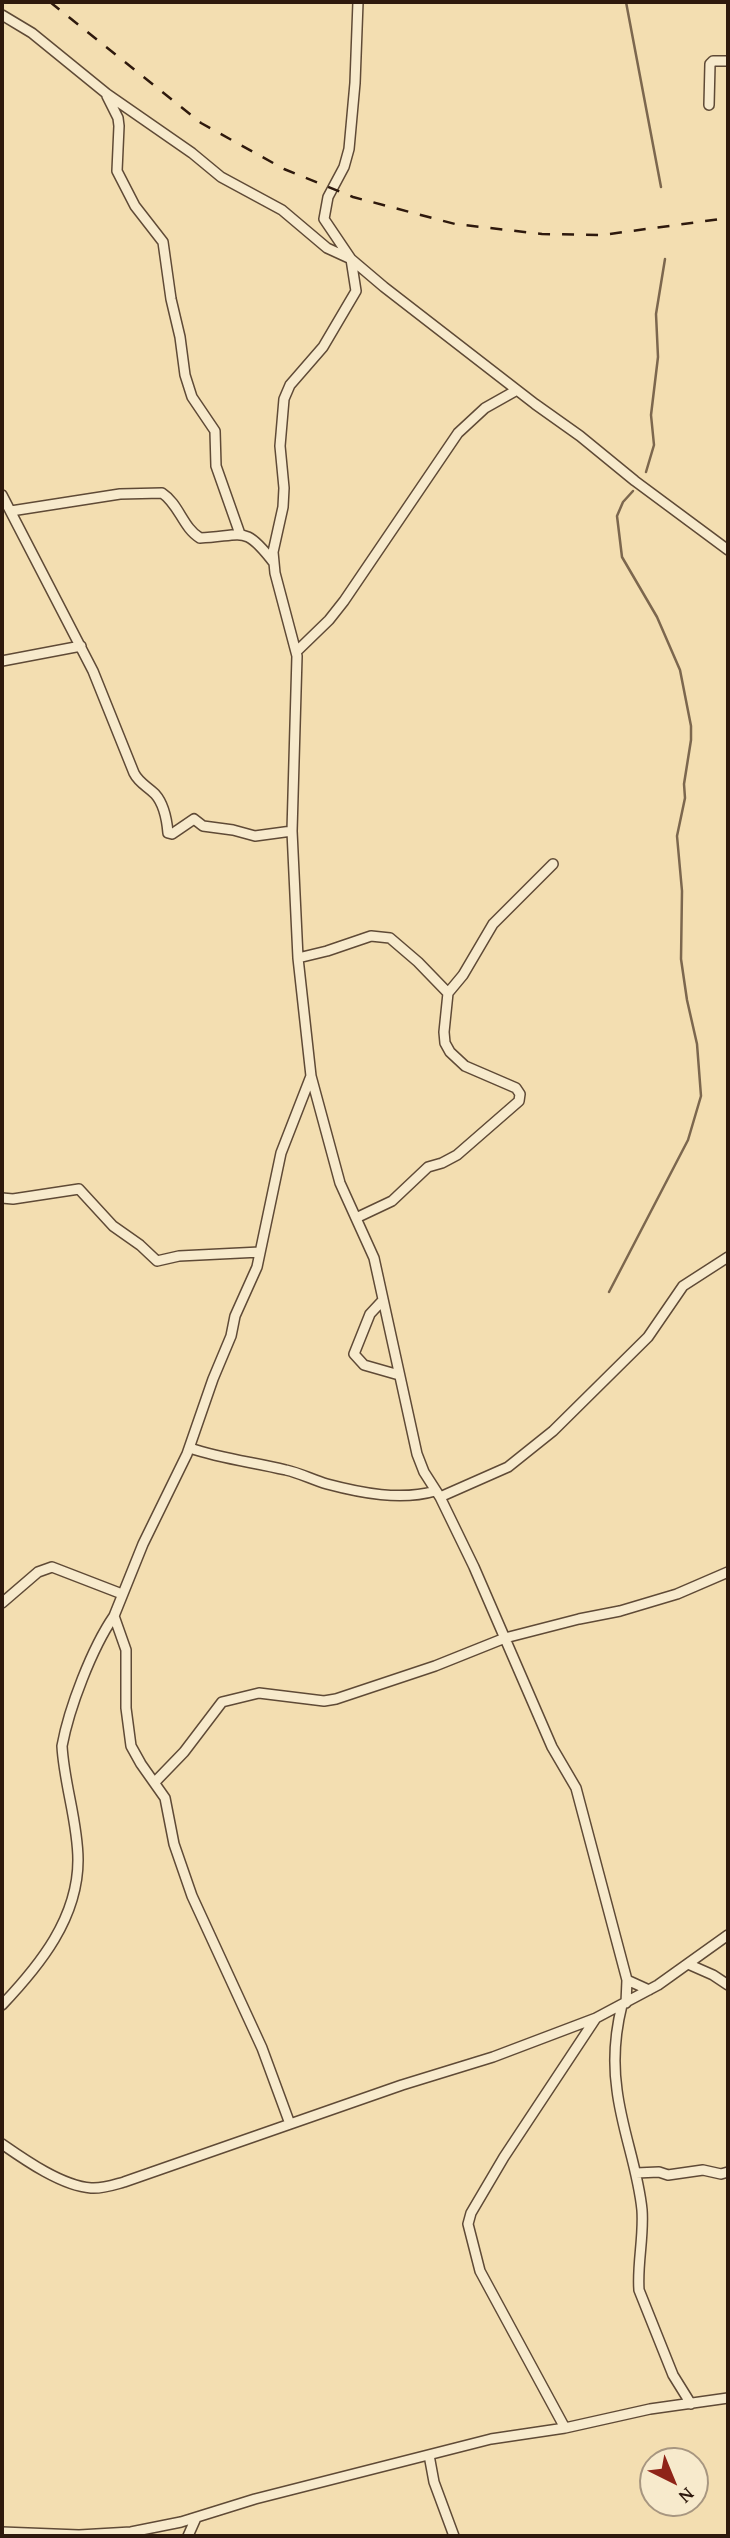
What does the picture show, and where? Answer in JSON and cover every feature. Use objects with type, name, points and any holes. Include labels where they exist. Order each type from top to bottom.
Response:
[{"type":"street","points":[[358,2],[349,149],[344,167],[328,197],[324,219],[351,259],[384,288],[728,550]]},
{"type":"street","points":[[2,15],[32,33],[107,94],[192,153],[221,177],[282,210],[327,248],[351,259]]},
{"type":"street","points":[[709,105],[710,64],[713,61],[728,61]]},
{"type":"street","points":[[107,94],[118,118],[117,171],[135,206],[163,242],[185,375],[192,397],[215,431],[216,466],[240,534]]},
{"type":"street","points":[[351,259],[356,291],[323,347],[296,375],[284,399],[279,446],[284,488],[283,507],[273,552],[298,669],[292,831],[298,958],[311,1076],[340,1183],[374,1258],[417,1454],[505,1638],[552,1747],[576,1788],[627,1980],[615,2038],[617,2091],[636,2173],[642,2213],[639,2290],[673,2375],[691,2404]]},
{"type":"street","points":[[296,652],[329,621],[344,601],[458,433],[485,408],[517,390]]},
{"type":"street","points":[[11,511],[81,499],[155,492],[168,497],[194,534],[200,538],[240,534],[253,538],[274,563]]},
{"type":"street","points":[[2,495],[93,671],[138,781],[159,799],[169,834],[194,819],[203,826],[255,836],[292,831]]},
{"type":"street","points":[[2,661],[81,646]]},
{"type":"street","points":[[356,1218],[392,1201],[428,1167],[457,1155],[519,1101],[520,1094],[516,1088],[465,1066],[450,1052],[445,1043],[444,1032],[449,993],[463,975],[493,924],[553,864]]},
{"type":"street","points":[[298,958],[371,936],[390,938],[449,993]]},
{"type":"street","points":[[2,2005],[38,1964],[67,1916],[77,1880],[78,1858],[62,1746],[65,1732],[85,1674],[114,1616],[143,1544],[190,1448],[213,1379],[231,1336],[235,1315],[257,1267],[281,1153],[311,1076]]},
{"type":"street","points":[[2,1198],[13,1199],[37,1193],[79,1189],[113,1226],[157,1261],[179,1256],[260,1252]]},
{"type":"street","points":[[190,1448],[216,1457],[285,1470],[325,1484],[362,1491],[408,1497],[438,1494],[508,1467],[553,1431],[648,1337],[683,1286],[728,1256]]},
{"type":"street","points":[[383,1300],[370,1314],[354,1354],[364,1365],[400,1375]]},
{"type":"street","points":[[2,1603],[38,1572],[52,1567],[122,1594]]},
{"type":"street","points":[[155,1782],[184,1752],[222,1702],[259,1693],[324,1701],[336,1699],[404,1677],[505,1638],[620,1611],[677,1594],[728,1572]]},
{"type":"street","points":[[114,1616],[126,1650],[126,1708],[131,1746],[169,1807],[174,1844],[192,1896],[262,2048],[290,2124]]},
{"type":"street","points":[[2,2144],[61,2179],[90,2188],[102,2188],[492,2057],[596,2018],[649,1990],[728,1935]]},
{"type":"street","points":[[688,1964],[728,1984]]},
{"type":"street","points":[[627,1980],[649,1990]]},
{"type":"street","points":[[565,2428],[480,2271],[468,2224],[471,2213],[493,2176],[596,2018]]},
{"type":"street","points":[[636,2173],[659,2172],[668,2175],[703,2170],[721,2174],[728,2172]]},
{"type":"street","points":[[2,2532],[101,2535],[131,2532],[196,2518],[254,2499],[491,2440],[565,2428],[650,2409],[728,2398]]},
{"type":"street","points":[[429,2455],[441,2504],[454,2536]]},
{"type":"street","points":[[188,2536],[196,2518]]},
{"type":"waterway","points":[[626,2],[661,187]]},
{"type":"waterway","points":[[646,472],[654,445],[651,415],[658,357],[656,314],[665,259]]},
{"type":"waterway","points":[[609,1292],[688,1140],[701,1096],[697,1044],[681,959],[682,891],[677,836],[685,798],[684,784],[691,726],[680,670],[657,617],[622,557],[617,516],[623,502],[633,491]]},
{"type":"railway","points":[[50,2],[201,123],[284,169],[353,197],[455,224],[542,234],[602,235],[728,218]]}]
